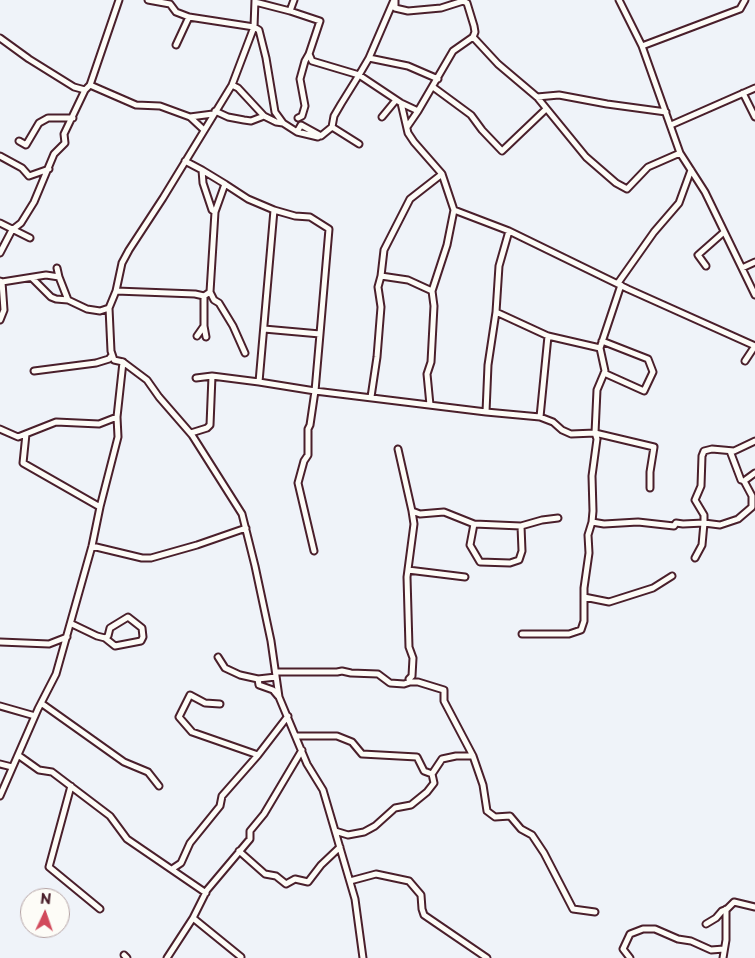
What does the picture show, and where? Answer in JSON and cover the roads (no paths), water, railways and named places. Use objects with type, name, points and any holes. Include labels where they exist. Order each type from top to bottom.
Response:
[{"type":"street","points":[[0,253],[12,230],[21,223],[49,169],[54,154],[65,143],[64,134],[85,90],[90,85],[119,0]]},
{"type":"street","points":[[148,0],[170,4],[176,12],[189,17],[254,27],[260,30],[275,112],[283,123],[297,132],[301,125],[321,136],[332,127],[338,110],[360,75],[394,0]]},
{"type":"street","points":[[290,11],[294,0]]},
{"type":"street","points":[[394,0],[396,8],[408,11],[442,8],[463,1],[467,3],[475,32],[473,37],[453,51],[408,127]]},
{"type":"street","points":[[618,0],[642,46],[680,153],[705,192],[755,295]]},
{"type":"street","points":[[642,46],[740,9],[745,0]]},
{"type":"street","points":[[298,118],[302,116],[305,106],[300,79],[320,21],[255,1],[254,27],[232,85],[128,250],[109,308],[111,351],[114,360],[123,362],[147,380],[159,397],[191,433],[242,514],[270,641],[279,696],[307,764],[323,790],[355,899],[363,958]]},
{"type":"street","points":[[176,45],[189,17]]},
{"type":"street","points":[[473,37],[498,64],[537,97],[586,157],[606,175],[627,189],[648,167],[680,153]]},
{"type":"street","points":[[0,38],[35,63],[74,87],[85,90]]},
{"type":"street","points":[[309,54],[312,61],[360,75],[399,102],[418,111]]},
{"type":"street","points":[[369,58],[408,66],[438,79]]},
{"type":"street","points":[[90,85],[136,105],[160,106],[190,116],[214,113],[252,121],[264,116]]},
{"type":"street","points":[[232,85],[238,88],[264,116],[283,123]]},
{"type":"street","points":[[433,87],[471,115],[502,151],[546,109]]},
{"type":"street","points":[[671,125],[755,88]]},
{"type":"street","points":[[743,94],[755,117]]},
{"type":"street","points":[[537,97],[559,95],[666,112]]},
{"type":"street","points":[[382,118],[399,102]]},
{"type":"street","points":[[399,102],[408,127],[408,133],[442,174],[454,210],[447,245],[432,291],[434,306],[431,362],[427,374],[430,405]]},
{"type":"street","points":[[190,116],[204,130]]},
{"type":"street","points":[[19,141],[26,145],[39,123],[48,118],[73,118]]},
{"type":"street","points":[[332,127],[359,144]]},
{"type":"street","points":[[0,156],[22,168],[29,176],[49,169]]},
{"type":"street","points":[[185,161],[248,199],[274,210],[310,218],[329,229],[315,391],[308,429],[308,455],[304,461],[298,483],[314,551]]},
{"type":"street","points":[[202,170],[212,210],[215,212]]},
{"type":"street","points":[[522,634],[569,634],[582,630],[589,552],[588,535],[593,511],[592,476],[597,439],[595,433],[597,390],[604,373],[600,348],[620,284],[654,232],[679,203],[691,170]]},
{"type":"street","points":[[371,397],[377,357],[381,306],[378,287],[384,250],[410,199],[442,174]]},
{"type":"street","points":[[206,338],[204,326],[215,212],[225,184]]},
{"type":"street","points":[[258,382],[274,210]]},
{"type":"street","points":[[454,210],[510,231],[755,346],[745,361]]},
{"type":"street","points":[[0,224],[30,238]]},
{"type":"street","points":[[486,412],[488,365],[496,312],[500,266],[510,231]]},
{"type":"street","points":[[706,266],[698,255],[724,232]]},
{"type":"street","points":[[742,268],[755,262]]},
{"type":"street","points":[[57,268],[68,300]]},
{"type":"street","points":[[0,320],[4,310],[1,282],[46,275],[59,277]]},
{"type":"street","points":[[381,276],[408,280],[432,291]]},
{"type":"street","points":[[32,278],[51,297],[68,300],[87,309],[100,311],[109,308]]},
{"type":"street","points":[[116,291],[207,294],[219,303],[230,320],[245,353]]},
{"type":"street","points":[[496,312],[548,336],[600,348]]},
{"type":"street","points":[[197,336],[204,326]]},
{"type":"street","points":[[264,329],[320,334]]},
{"type":"street","points":[[540,417],[548,336]]},
{"type":"street","points":[[602,341],[648,359],[652,372],[644,391],[604,373]]},
{"type":"street","points":[[34,370],[66,363],[96,363],[109,359],[112,355]]},
{"type":"street","points":[[0,796],[35,716],[56,674],[72,624],[118,437],[117,417],[123,362]]},
{"type":"street","points":[[191,433],[207,428],[210,425],[212,376]]},
{"type":"street","points":[[196,378],[212,376],[315,391],[540,417],[553,422],[562,430],[571,434],[595,433],[654,447],[650,472],[650,488]]},
{"type":"street","points":[[0,429],[18,437],[56,422],[99,424],[117,417]]},
{"type":"street","points":[[26,434],[23,463],[100,507]]},
{"type":"street","points":[[695,558],[702,545],[704,523],[704,516],[695,500],[701,486],[702,456],[704,451],[712,449],[734,452],[755,440]]},
{"type":"street","points":[[398,449],[414,524],[408,570],[409,647],[413,658],[410,682]]},
{"type":"street","points":[[592,522],[614,524],[617,522],[638,522],[674,526],[676,523],[720,524],[738,519],[752,507],[752,496],[744,481],[741,480],[730,451]]},
{"type":"street","points":[[744,481],[755,473]]},
{"type":"street","points":[[412,512],[420,514],[444,512],[474,524],[521,526],[558,518]]},
{"type":"street","points":[[474,524],[470,545],[480,562],[510,563],[519,560],[522,551],[521,526]]},
{"type":"street","points":[[92,546],[142,558],[150,558],[198,545],[246,528]]},
{"type":"street","points":[[408,570],[465,576]]},
{"type":"street","points":[[584,597],[609,602],[653,588],[672,576]]},
{"type":"street","points":[[72,624],[105,638],[115,646],[141,640],[143,637],[142,628],[128,617],[110,628],[108,636],[105,638]]},
{"type":"street","points":[[0,642],[49,644],[67,637]]},
{"type":"street","points":[[218,657],[224,668],[240,675],[258,679],[276,674],[342,671],[378,674],[390,683],[418,682],[444,690],[444,701],[473,756],[483,785],[487,811],[495,817],[510,816],[521,829],[532,835],[544,853],[573,909],[595,912]]},
{"type":"street","points":[[258,679],[259,685],[272,690],[279,696]]},
{"type":"street","points":[[220,704],[205,703],[190,696],[179,717],[192,732],[258,755]]},
{"type":"street","points":[[41,703],[124,762],[148,772],[159,786]]},
{"type":"street","points":[[0,706],[35,716]]},
{"type":"street","points":[[172,869],[181,862],[190,843],[220,806],[222,796],[258,755],[288,716]]},
{"type":"street","points":[[297,736],[337,736],[352,742],[362,754],[417,757],[424,770],[432,774]]},
{"type":"street","points":[[167,958],[206,893],[250,839],[250,832],[264,814],[302,750]]},
{"type":"street","points":[[18,755],[40,770],[52,772],[110,816],[127,839],[206,893]]},
{"type":"street","points":[[335,831],[348,835],[364,832],[375,826],[395,808],[410,805],[427,792],[434,783],[432,774],[442,759],[456,756],[473,756]]},
{"type":"street","points":[[0,764],[12,767]]},
{"type":"street","points":[[70,786],[49,867],[100,909]]},
{"type":"street","points":[[239,851],[265,874],[276,876],[286,884],[295,879],[308,882],[321,865],[340,847]]},
{"type":"street","points":[[350,881],[376,874],[409,881],[420,895],[424,915],[487,958]]},
{"type":"street","points":[[706,924],[734,902],[755,907]]},
{"type":"street","points":[[723,958],[726,940],[726,909]]},
{"type":"street","points":[[192,918],[241,957]]},
{"type":"street","points":[[630,958],[623,949],[630,934],[643,929],[655,930],[678,939],[691,941],[711,950],[724,948]]}]
